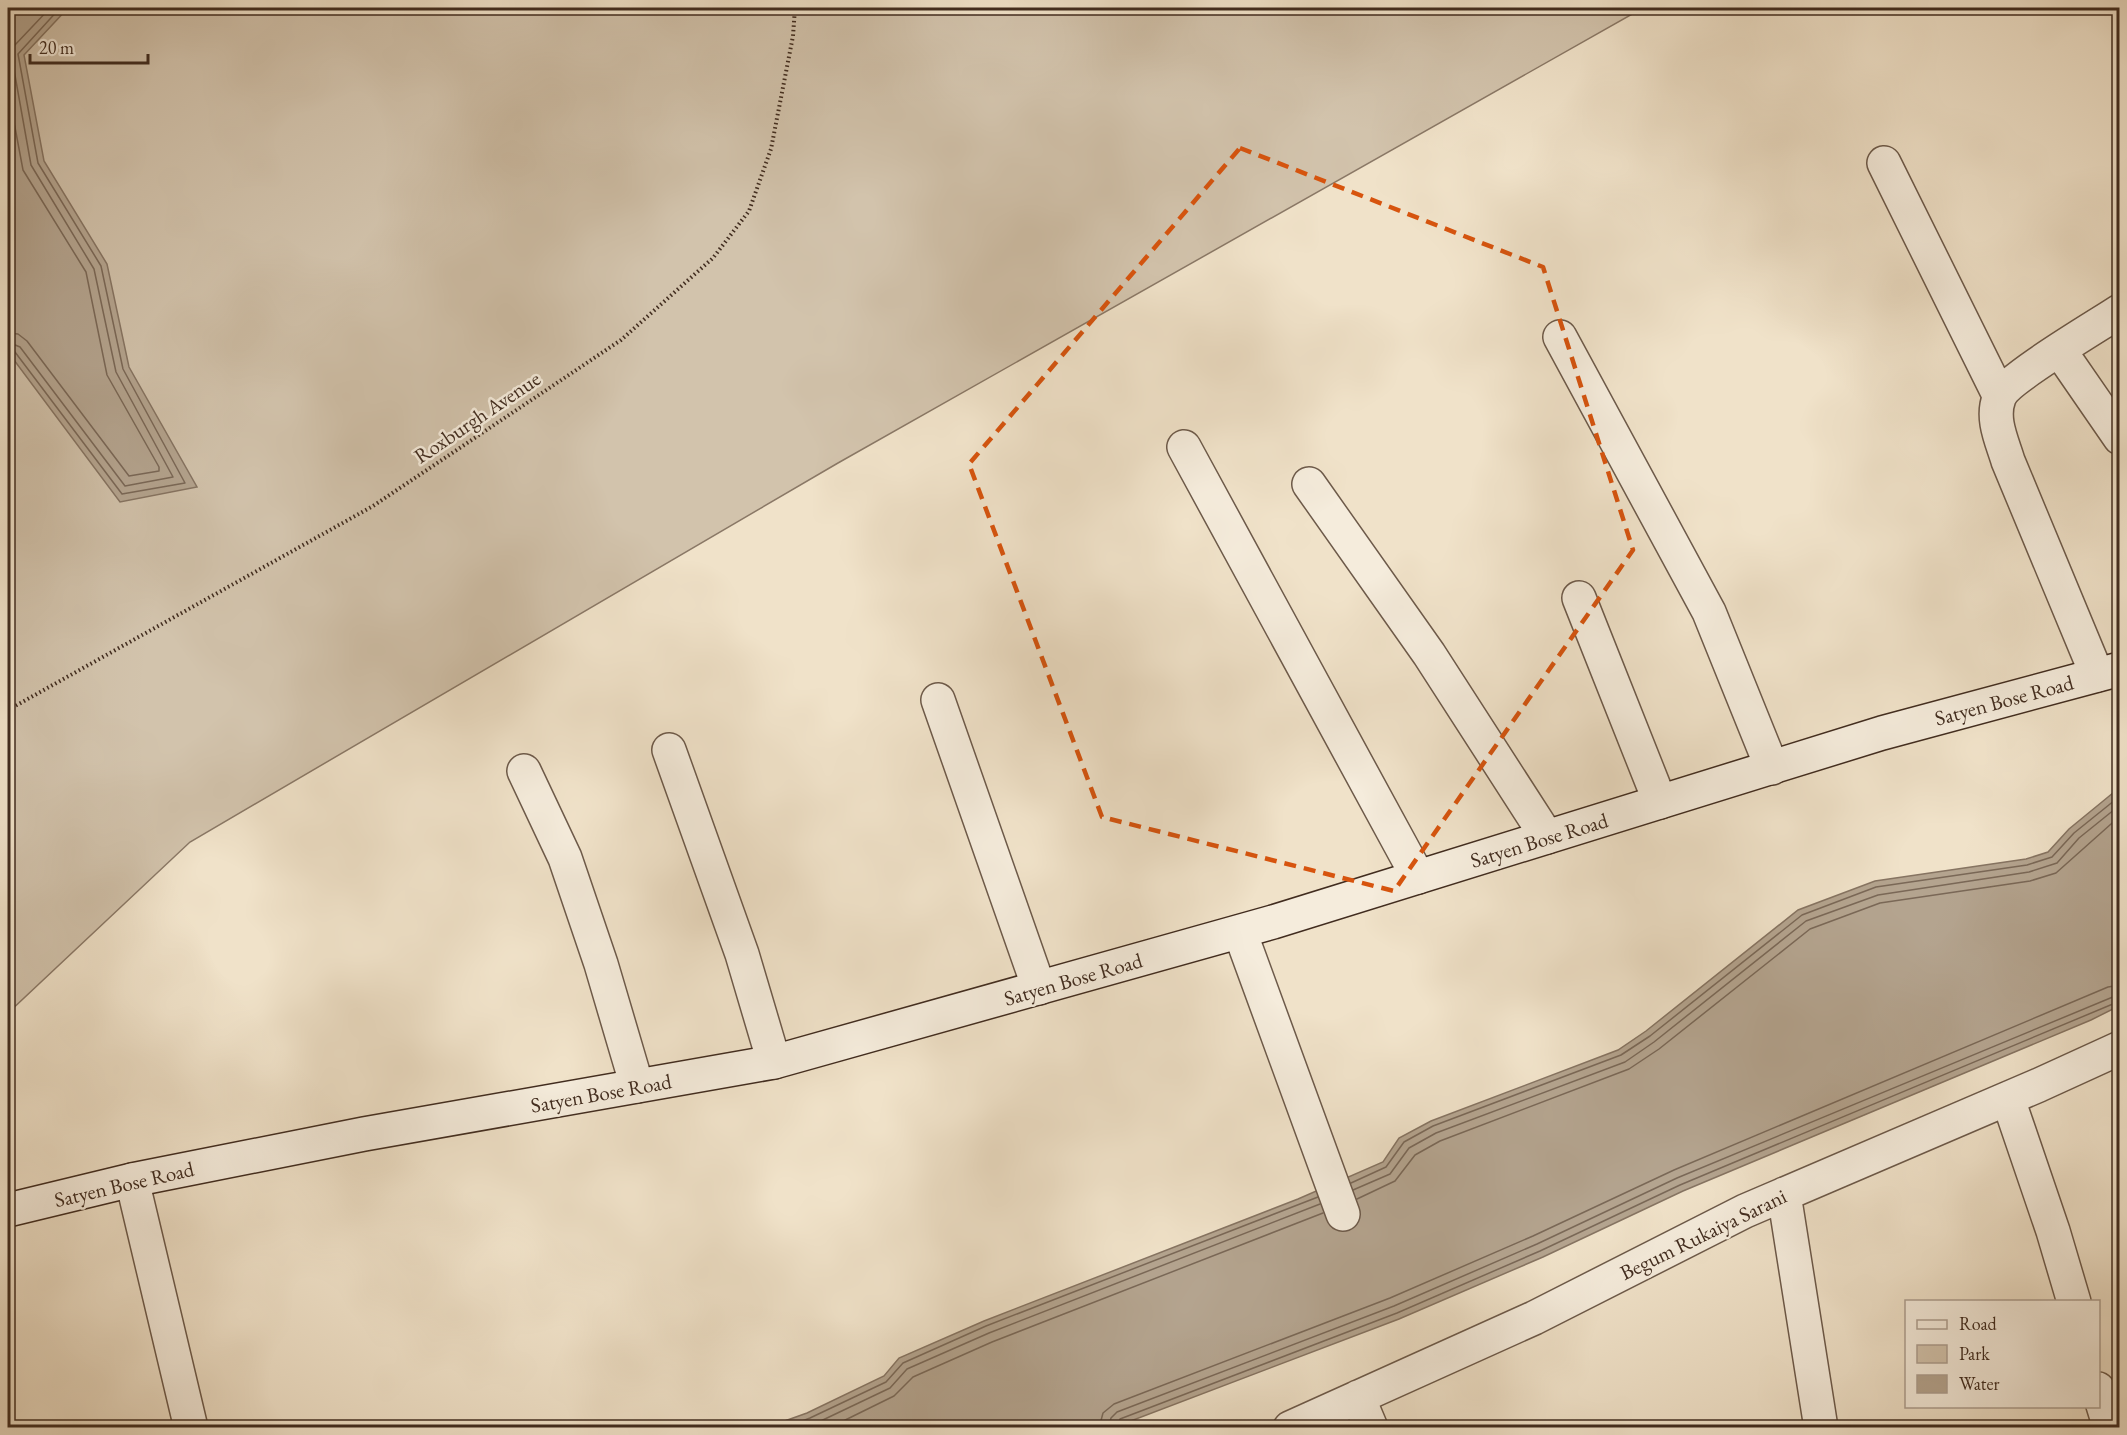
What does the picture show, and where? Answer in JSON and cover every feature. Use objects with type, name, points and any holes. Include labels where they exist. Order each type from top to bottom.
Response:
[{"type":"street","points":[[1884,163],[1999,395]]},
{"type":"street","points":[[2108,672],[2008,461],[1998,429],[1996,410],[1999,395],[2015,380],[2120,311]]},
{"type":"street","points":[[1560,337],[1709,612],[1772,768]]},
{"type":"street","points":[[2060,351],[2120,438]]},
{"type":"street","points":[[1184,447],[1418,877]]},
{"type":"street","points":[[1309,484],[1429,654],[1546,837]]},
{"type":"street","points":[[1579,598],[1660,802]]},
{"type":"street","name":"Satyen Bose Road","points":[[8,1210],[132,1180],[364,1134],[774,1062],[1240,932],[1882,734],[2108,672]]},
{"type":"street","points":[[938,700],[1039,988]]},
{"type":"street","points":[[669,750],[742,954],[774,1062]]},
{"type":"street","points":[[524,771],[566,858],[601,964],[637,1086]]},
{"type":"street","points":[[1240,932],[1343,1214]]},
{"type":"street","name":"Begum Rukaiya Sarani","points":[[1290,1428],[1534,1318],[1745,1210],[2120,1048]]},
{"type":"street","points":[[2008,1098],[2053,1231],[2073,1300]]},
{"type":"street","points":[[132,1180],[191,1428]]},
{"type":"street","points":[[1784,1194],[1821,1428]]},
{"type":"street","points":[[2100,1396],[2110,1428]]},
{"type":"street","points":[[1358,1397],[1371,1428]]},
{"type":"path","name":"Roxburgh Avenue","points":[[8,710],[373,506],[621,340],[712,258],[749,211],[771,149],[793,36],[795,8]]},
{"type":"highlighted area","points":[[1240,148],[1543,267],[1633,550],[1394,891],[1102,817],[969,464]]},
{"type":"green space","points":[[8,8],[1643,8],[838,463],[190,842],[8,1013]]},
{"type":"water","points":[[8,8],[68,8],[24,55],[44,161],[107,264],[129,367],[197,487],[120,502],[8,352]]},
{"type":"water","points":[[2119,788],[2119,1006],[2091,1020],[1683,1191],[1543,1257],[1399,1319],[1115,1427],[765,1428],[807,1413],[884,1376],[899,1358],[984,1321],[1298,1199],[1383,1162],[1399,1138],[1431,1121],[1618,1050],[1646,1031],[1798,910],[1875,881],[2026,859],[2048,852],[2069,829]]}]
